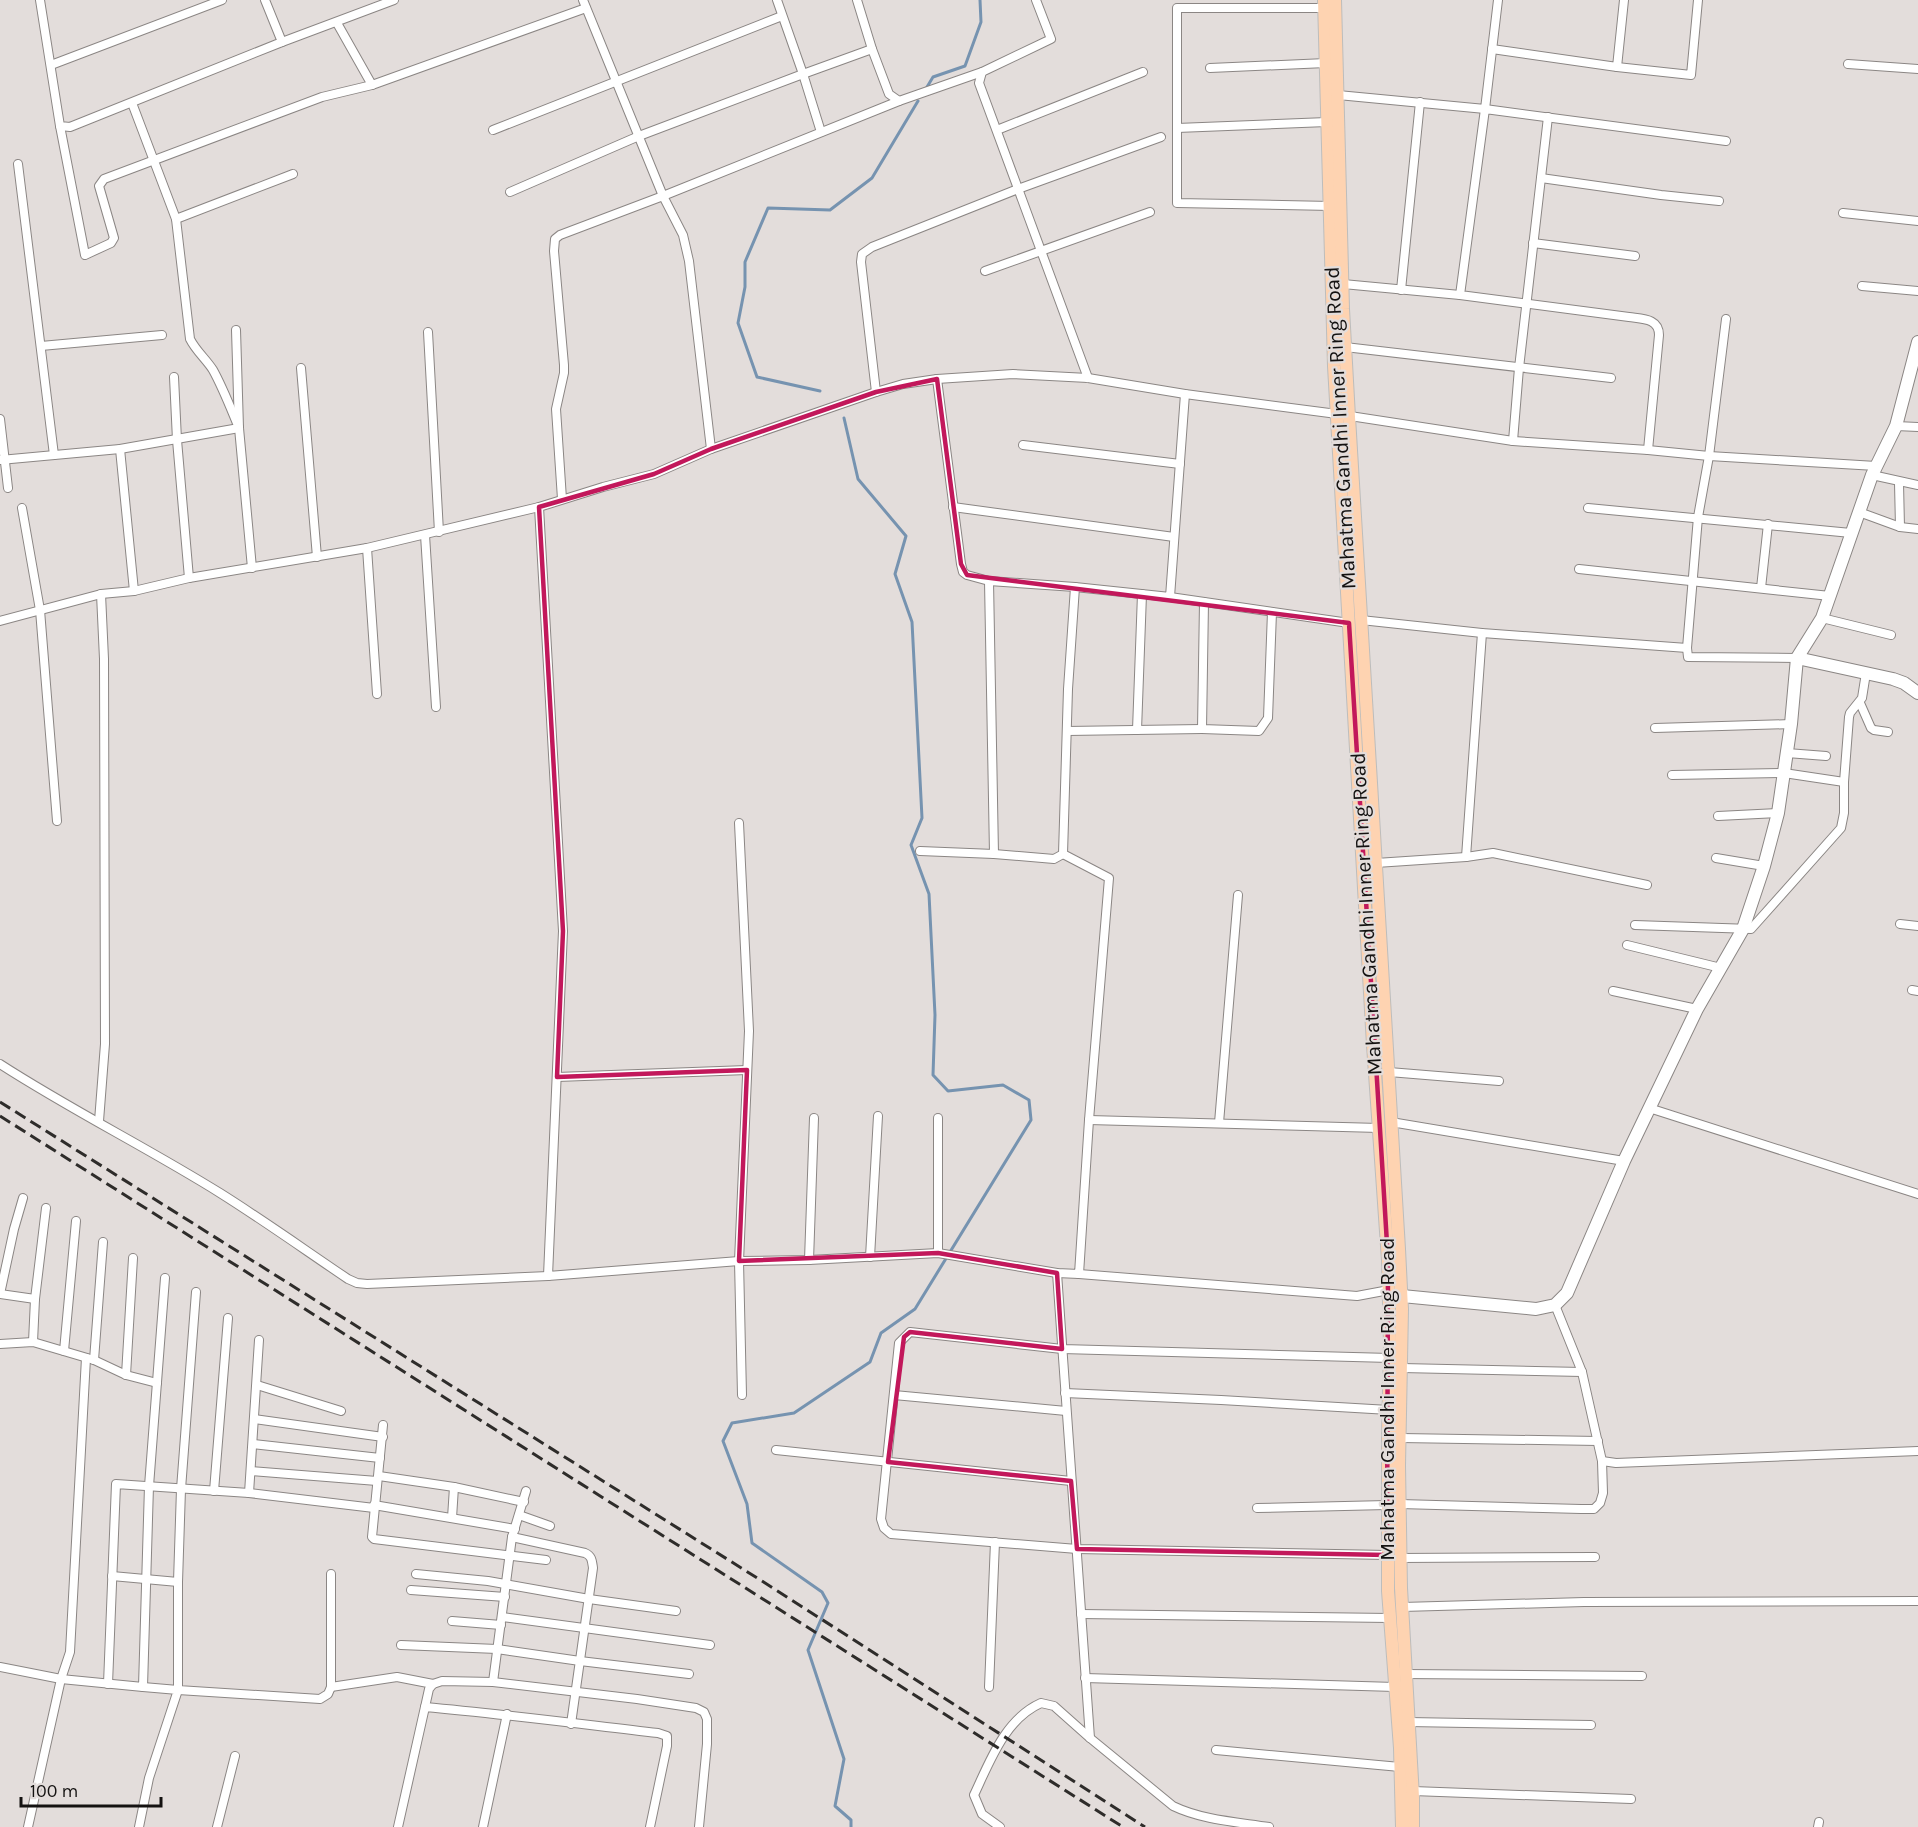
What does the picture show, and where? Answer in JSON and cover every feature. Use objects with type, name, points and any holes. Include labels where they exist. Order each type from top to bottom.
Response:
[{"type":"main road","name":"Mahatma Gandhi Inner Ring Road","points":[[1335,0],[1345,347],[1343,415],[1379,1128],[1385,1199],[1393,1504],[1400,1558],[1413,1827]]},
{"type":"main road","name":"Mahatma Gandhi Inner Ring Road","points":[[1324,4],[1334,366],[1343,415]]},
{"type":"main road","name":"Mahatma Gandhi Inner Ring Road","points":[[1355,622],[1376,863],[1402,1296],[1401,1437],[1387,1555],[1389,1618],[1401,1748],[1402,1827]]},
{"type":"street","points":[[51,65],[222,0]]},
{"type":"street","points":[[265,0],[282,42]]},
{"type":"street","points":[[60,126],[70,127],[394,0]]},
{"type":"street","points":[[777,0],[821,132]]},
{"type":"street","points":[[857,0],[889,94],[899,101]]},
{"type":"street","points":[[562,500],[556,409],[564,365],[553,244],[555,239],[560,235],[899,101],[982,72],[1051,39],[1036,0]]},
{"type":"street","points":[[1460,295],[1498,0]]},
{"type":"street","points":[[1617,67],[1624,0]]},
{"type":"street","points":[[1492,49],[1691,75],[1698,0]]},
{"type":"street","points":[[42,1],[60,126],[85,255],[111,243],[114,238],[99,186],[104,179],[322,97],[372,85],[584,4],[663,196],[683,236],[689,261],[711,449]]},
{"type":"street","points":[[1324,4],[1177,8],[1177,203],[1331,206]]},
{"type":"street","points":[[493,130],[782,16]]},
{"type":"street","points":[[337,23],[372,85]]},
{"type":"street","points":[[510,192],[639,136],[872,49]]},
{"type":"street","points":[[1210,68],[1326,63]]},
{"type":"street","points":[[1848,64],[1918,69]]},
{"type":"street","points":[[982,72],[979,83],[1088,378]]},
{"type":"street","points":[[997,130],[1143,72]]},
{"type":"street","points":[[1338,95],[1485,109],[1726,141]]},
{"type":"street","points":[[1401,290],[1420,102]]},
{"type":"street","points":[[132,103],[176,219],[190,339],[218,379],[239,428]]},
{"type":"street","points":[[1513,441],[1519,368],[1548,117]]},
{"type":"street","points":[[1177,128],[1327,122]]},
{"type":"street","points":[[876,392],[861,262],[862,254],[872,247],[1018,189],[1161,137]]},
{"type":"street","points":[[18,164],[54,455]]},
{"type":"street","points":[[176,219],[293,174]]},
{"type":"street","points":[[1541,178],[1719,201]]},
{"type":"street","points":[[985,271],[1150,212]]},
{"type":"street","points":[[1843,213],[1918,221]]},
{"type":"street","points":[[1533,243],[1635,256]]},
{"type":"street","points":[[1343,284],[1460,295],[1650,320],[1659,328],[1659,335],[1648,450]]},
{"type":"street","points":[[1862,286],[1918,291]]},
{"type":"street","points":[[1726,319],[1709,456],[1698,517],[1688,657],[1797,658],[1893,679],[1904,683],[1918,693]]},
{"type":"street","points":[[236,330],[239,428],[252,568]]},
{"type":"street","points":[[428,332],[439,532]]},
{"type":"street","points":[[41,346],[162,335]]},
{"type":"street","points":[[1402,1296],[1536,1309],[1555,1305],[1567,1293],[1649,1108],[1697,1009],[1743,929],[1764,866],[1778,813],[1791,724],[1797,658],[1822,618],[1874,471],[1896,426],[1916,363],[1918,342]]},
{"type":"street","points":[[1345,347],[1611,378]]},
{"type":"street","points":[[301,368],[317,557]]},
{"type":"street","points":[[0,621],[101,594],[134,591],[189,578],[367,548],[539,507],[654,474],[711,449],[876,392],[903,384],[937,379],[1013,374],[1088,378],[1513,441],[1648,450],[1874,471],[1899,483],[1918,485]]},
{"type":"street","points":[[174,377],[189,578]]},
{"type":"street","points":[[937,379],[962,569],[972,578],[1170,597],[1355,622],[1688,648]]},
{"type":"street","points":[[1170,597],[1185,394]]},
{"type":"street","points":[[0,419],[2,460],[8,488]]},
{"type":"street","points":[[1896,426],[1918,428]]},
{"type":"street","points":[[2,460],[120,449],[239,428]]},
{"type":"street","points":[[1023,446],[1180,464]]},
{"type":"street","points":[[120,449],[134,591]]},
{"type":"street","points":[[1899,483],[1900,527]]},
{"type":"street","points":[[539,507],[563,931],[548,1276]]},
{"type":"street","points":[[953,507],[1174,537]]},
{"type":"street","points":[[22,508],[40,610],[57,821]]},
{"type":"street","points":[[1588,508],[1851,532]]},
{"type":"street","points":[[1859,512],[1900,527],[1918,529]]},
{"type":"street","points":[[1761,588],[1768,524]]},
{"type":"street","points":[[425,535],[436,707]]},
{"type":"street","points":[[367,548],[377,694]]},
{"type":"street","points":[[1579,569],[1830,596]]},
{"type":"street","points":[[989,581],[994,854]]},
{"type":"street","points":[[1063,854],[1075,587]]},
{"type":"street","points":[[99,1121],[105,1044],[104,659],[101,594]]},
{"type":"street","points":[[1137,730],[1142,594]]},
{"type":"street","points":[[1202,729],[1204,602]]},
{"type":"street","points":[[1067,731],[1202,729],[1260,731],[1268,718],[1272,612]]},
{"type":"street","points":[[1822,618],[1891,635]]},
{"type":"street","points":[[1466,857],[1482,633]]},
{"type":"street","points":[[1635,925],[1750,929],[1838,832],[1843,822],[1849,717],[1860,703],[1864,693],[1866,673]]},
{"type":"street","points":[[1860,703],[1871,728],[1888,732]]},
{"type":"street","points":[[1655,728],[1791,724]]},
{"type":"street","points":[[1787,753],[1826,756]]},
{"type":"street","points":[[1672,776],[1784,773],[1844,782]]},
{"type":"street","points":[[1718,816],[1778,813]]},
{"type":"street","points":[[739,823],[749,1031],[739,1261],[742,1395]]},
{"type":"street","points":[[920,851],[1054,859],[1063,854]]},
{"type":"street","points":[[1376,863],[1493,853],[1647,885]]},
{"type":"street","points":[[1063,854],[1109,878],[1079,1274]]},
{"type":"street","points":[[1716,858],[1764,866]]},
{"type":"street","points":[[1219,1123],[1238,894]]},
{"type":"street","points":[[1900,924],[1918,927]]},
{"type":"street","points":[[1627,945],[1721,968]]},
{"type":"street","points":[[1613,991],[1697,1009]]},
{"type":"street","points":[[0,1064],[48,1095],[99,1121],[220,1193],[357,1283],[548,1276],[739,1261],[942,1254],[1056,1273],[1357,1296],[1389,1290]]},
{"type":"street","points":[[557,1077],[747,1071]]},
{"type":"street","points":[[1389,1072],[1499,1081]]},
{"type":"street","points":[[1649,1108],[1918,1194]]},
{"type":"street","points":[[870,1257],[878,1116]]},
{"type":"street","points":[[809,1260],[814,1118]]},
{"type":"street","points":[[938,1118],[942,1254]]},
{"type":"street","points":[[1089,1120],[1379,1128]]},
{"type":"street","points":[[1391,1122],[1624,1161]]},
{"type":"street","points":[[23,1198],[0,1294],[35,1299]]},
{"type":"street","points":[[33,1342],[35,1299],[46,1208]]},
{"type":"street","points":[[64,1351],[76,1221]]},
{"type":"street","points":[[28,1827],[61,1679],[70,1652],[90,1359],[103,1242]]},
{"type":"street","points":[[126,1375],[133,1258]]},
{"type":"street","points":[[1056,1273],[1090,1738]]},
{"type":"street","points":[[143,1687],[148,1486],[165,1278]]},
{"type":"street","points":[[139,1827],[149,1778],[178,1690],[178,1582],[182,1489],[196,1292]]},
{"type":"street","points":[[1257,1509],[1393,1504],[1594,1509],[1600,1503],[1604,1493],[1602,1461],[1582,1372],[1555,1305]]},
{"type":"street","points":[[214,1491],[228,1318]]},
{"type":"street","points":[[1387,1555],[1077,1549],[891,1534],[884,1528],[881,1519],[899,1343],[910,1332],[1062,1349],[1390,1358]]},
{"type":"street","points":[[249,1493],[260,1340]]},
{"type":"street","points":[[0,1344],[33,1342],[90,1359],[126,1375],[157,1383]]},
{"type":"street","points":[[1402,1368],[1582,1372]]},
{"type":"street","points":[[257,1385],[341,1411]]},
{"type":"street","points":[[1065,1393],[1233,1400],[1389,1410]]},
{"type":"street","points":[[894,1395],[1066,1411]]},
{"type":"street","points":[[254,1419],[383,1437]]},
{"type":"street","points":[[383,1425],[371,1533],[374,1539],[546,1560]]},
{"type":"street","points":[[1401,1437],[1598,1441]]},
{"type":"street","points":[[253,1444],[380,1458]]},
{"type":"street","points":[[776,1450],[1071,1481]]},
{"type":"street","points":[[1602,1461],[1616,1463],[1918,1451]]},
{"type":"street","points":[[251,1471],[378,1479],[454,1487],[524,1502]]},
{"type":"street","points":[[108,1684],[116,1484],[249,1493],[374,1506],[452,1518],[590,1555],[592,1568],[589,1599],[571,1724]]},
{"type":"street","points":[[452,1518],[454,1487]]},
{"type":"street","points":[[493,1682],[513,1533],[526,1491]]},
{"type":"street","points":[[519,1515],[550,1526]]},
{"type":"street","points":[[989,1687],[995,1542]]},
{"type":"street","points":[[1400,1558],[1595,1557]]},
{"type":"street","points":[[0,1667],[61,1679],[108,1684],[320,1698],[328,1694],[331,1687],[331,1574]]},
{"type":"street","points":[[417,1574],[489,1581],[589,1599],[676,1611]]},
{"type":"street","points":[[112,1576],[178,1582]]},
{"type":"street","points":[[411,1590],[505,1597]]},
{"type":"street","points":[[1402,1606],[1584,1602],[1918,1601]]},
{"type":"street","points":[[1081,1614],[1389,1618]]},
{"type":"street","points":[[453,1621],[501,1621],[584,1629],[710,1646]]},
{"type":"street","points":[[401,1645],[497,1649],[689,1674]]},
{"type":"street","points":[[1405,1674],[1642,1676]]},
{"type":"street","points":[[331,1687],[397,1677],[433,1684],[442,1681],[493,1682],[696,1708],[704,1712],[707,1719],[707,1744],[699,1827]]},
{"type":"street","points":[[1085,1678],[1395,1687]]},
{"type":"street","points":[[398,1827],[425,1707],[433,1684]]},
{"type":"street","points":[[1000,1827],[982,1814],[974,1795],[996,1747],[1024,1712],[1041,1703],[1054,1706],[1173,1806],[1200,1816],[1269,1827]]},
{"type":"street","points":[[425,1707],[507,1714],[667,1736],[667,1746],[650,1827]]},
{"type":"street","points":[[483,1827],[507,1714]]},
{"type":"street","points":[[1408,1722],[1591,1725]]},
{"type":"street","points":[[1216,1749],[1400,1767]]},
{"type":"street","points":[[217,1827],[235,1756]]},
{"type":"street","points":[[1413,1791],[1631,1799]]},
{"type":"highlighted area","points":[[937,379],[961,564],[967,575],[1349,623],[1388,1260],[1387,1555],[1077,1549],[1071,1481],[888,1462],[904,1337],[910,1332],[1062,1349],[1057,1273],[938,1253],[739,1261],[747,1070],[557,1077],[563,931],[539,507],[654,474],[711,449],[876,392]]},
{"type":"waterway","points":[[927,87],[933,77],[965,66],[981,22],[980,0]]},
{"type":"waterway","points":[[820,391],[757,377],[738,323],[745,287],[745,262],[768,208],[830,210],[872,178],[918,101]]},
{"type":"waterway","points":[[844,418],[858,479],[906,536],[895,574],[912,622],[922,818],[911,845],[929,894],[935,1015],[933,1075],[948,1091],[1003,1085],[1029,1100],[1031,1120],[915,1309],[881,1333],[870,1362],[794,1413],[732,1423],[723,1441],[747,1504],[752,1543],[822,1592],[828,1603],[808,1650],[844,1759],[835,1806],[851,1820],[851,1827]]},
{"type":"railway","points":[[0,1102],[762,1581],[1145,1827]]},
{"type":"railway","points":[[0,1116],[1123,1827]]}]
